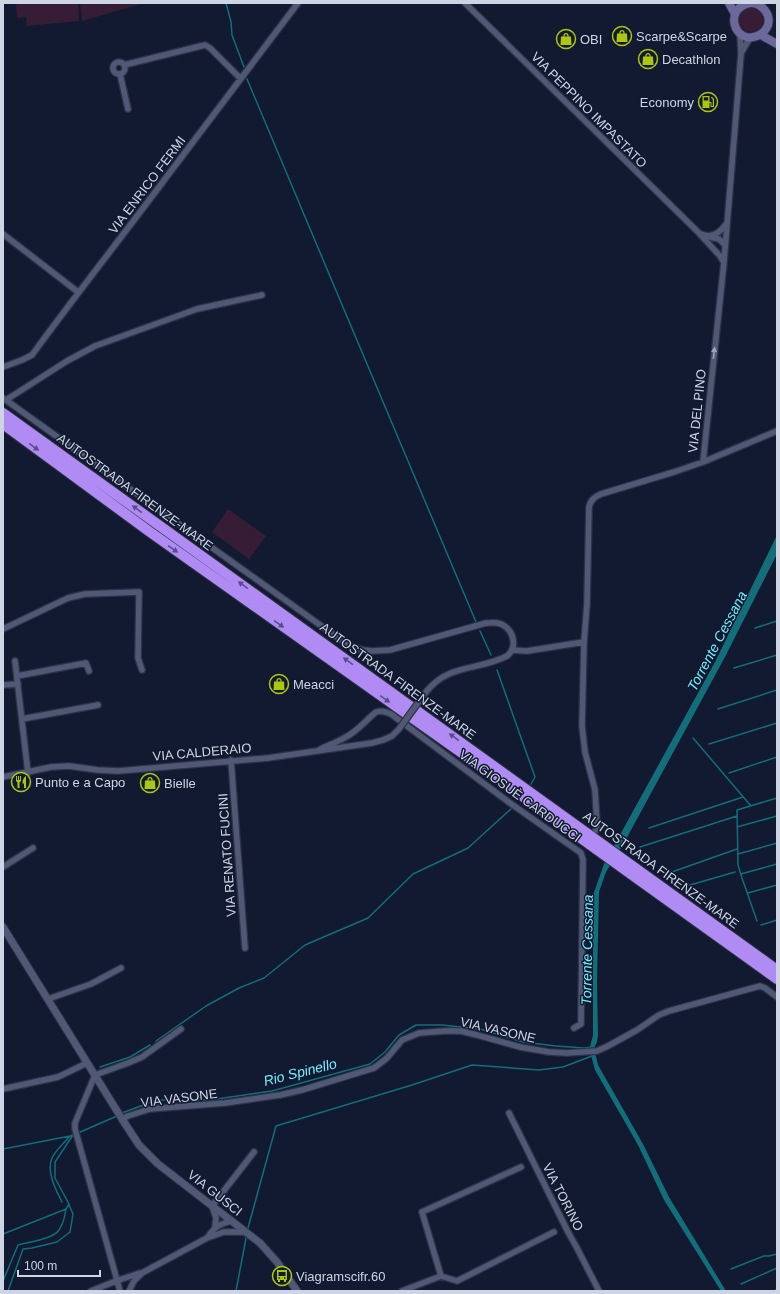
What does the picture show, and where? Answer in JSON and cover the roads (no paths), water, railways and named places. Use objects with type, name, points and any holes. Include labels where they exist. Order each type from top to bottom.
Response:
[{"type":"highway","name":"AUTOSTRADA FIRENZE-MARE","points":[[3,413],[608,853],[777,979]]},
{"type":"highway","name":"AUTOSTRADA FIRENZE-MARE","points":[[3,424],[157,537],[608,853]]},
{"type":"highway","name":"AUTOSTRADA FIRENZE-MARE","points":[[618,861],[777,970]]},
{"type":"main road","points":[[729,3],[735,14]]},
{"type":"main road","points":[[748,3],[764,6],[768,16],[766,28],[761,35],[750,38],[740,34],[734,25],[735,14],[738,9],[748,3]]},
{"type":"main road","points":[[766,28],[777,43]]},
{"type":"main road","points":[[761,35],[777,43]]},
{"type":"street","name":"VIA ENRICO FERMI","points":[[3,367],[32,355],[78,292],[165,180],[240,78],[298,3]]},
{"type":"street","name":"VIA PEPPINO IMPASTATO","points":[[465,3],[698,232],[724,262]]},
{"type":"street","name":"VIA DEL PINO","points":[[584,642],[587,604],[589,507],[591,500],[601,494],[703,462],[724,262],[741,54],[740,34]]},
{"type":"street","name":"VIA DEL PINO","points":[[741,54],[750,38]]},
{"type":"street","points":[[120,74],[116,74],[114,71],[114,66],[119,62],[124,65],[205,45],[210,48],[240,78]]},
{"type":"street","points":[[120,74],[125,70],[124,65]]},
{"type":"street","points":[[120,74],[128,109]]},
{"type":"street","points":[[707,236],[718,233],[723,229],[727,222]]},
{"type":"street","points":[[698,232],[719,239],[725,245],[720,249],[714,249]]},
{"type":"street","points":[[3,234],[78,292]]},
{"type":"street","points":[[262,295],[197,309],[95,346],[4,399],[348,645],[363,650],[390,650],[481,624],[494,623],[502,624],[511,633],[513,642],[512,650],[527,651],[584,642],[582,726],[585,752],[595,790],[597,815],[596,830]]},
{"type":"street","points":[[703,462],[777,431]]},
{"type":"street","points":[[3,629],[68,598],[85,594],[139,592],[138,658],[142,670]]},
{"type":"street","name":"VIA CALDERAIO","points":[[3,778],[51,767],[69,766],[118,771],[285,756],[384,740],[399,730],[434,683],[446,675],[504,658],[512,650]]},
{"type":"street","points":[[15,661],[28,773]]},
{"type":"street","points":[[17,676],[86,663],[89,671]]},
{"type":"street","points":[[3,686],[18,684]]},
{"type":"street","points":[[22,719],[98,704]]},
{"type":"street","name":"VIA GIOSUÈ CARDUCCI","points":[[318,750],[330,743],[344,738],[380,710],[391,714],[510,803],[582,851],[581,1024],[574,1028]]},
{"type":"street","name":"VIA RENATO FUCINI","points":[[231,760],[245,948]]},
{"type":"street","points":[[3,867],[33,848]]},
{"type":"street","name":"VIA GUSCI","points":[[3,927],[120,1117],[139,1145],[152,1158],[260,1243],[277,1262],[297,1291]]},
{"type":"street","points":[[48,999],[91,984],[121,968]]},
{"type":"street","name":"VIA VASONE","points":[[120,1117],[150,1109],[230,1103],[302,1090],[374,1068],[387,1058],[402,1040],[424,1032],[466,1032],[520,1048],[549,1052],[567,1053],[588,1051],[597,1050],[608,1046],[668,1011],[760,986],[777,997]]},
{"type":"street","points":[[120,1291],[75,1129],[77,1119],[95,1075],[142,1057],[181,1029]]},
{"type":"street","points":[[3,1089],[58,1077],[87,1063]]},
{"type":"street","name":"VIA TORINO","points":[[509,1113],[599,1291]]},
{"type":"street","points":[[215,1227],[216,1218],[212,1206],[254,1152]]},
{"type":"street","points":[[441,1276],[422,1212],[521,1167]]},
{"type":"street","points":[[207,1238],[215,1227],[232,1220]]},
{"type":"street","points":[[224,1232],[229,1227],[232,1220]]},
{"type":"street","points":[[91,1291],[142,1273],[207,1238],[224,1232],[246,1232]]},
{"type":"street","points":[[402,1291],[441,1276],[457,1281],[554,1232]]},
{"type":"street","points":[[129,1291],[134,1281],[142,1273]]},
{"type":"waterway","points":[[226,3],[231,22],[232,35],[244,67]]},
{"type":"waterway","points":[[247,79],[476,622]]},
{"type":"waterway","points":[[755,628],[777,621]]},
{"type":"waterway","points":[[480,631],[491,655]]},
{"type":"waterway","points":[[734,668],[777,655]]},
{"type":"waterway","points":[[497,670],[535,777],[531,784]]},
{"type":"waterway","points":[[718,709],[777,690]]},
{"type":"waterway","points":[[709,744],[777,723]]},
{"type":"waterway","points":[[693,738],[751,806]]},
{"type":"waterway","points":[[729,773],[777,757]]},
{"type":"waterway","points":[[649,828],[743,797]]},
{"type":"waterway","points":[[757,921],[738,865],[737,810],[777,798]]},
{"type":"waterway","points":[[156,1041],[206,1006],[239,988],[264,978],[305,945],[368,918],[413,874],[468,848],[512,808]]},
{"type":"waterway","points":[[640,847],[737,816]]},
{"type":"waterway","points":[[737,827],[777,816]]},
{"type":"waterway","points":[[738,854],[777,843]]},
{"type":"waterway","points":[[669,873],[737,849]]},
{"type":"waterway","points":[[741,874],[777,864]]},
{"type":"waterway","points":[[690,885],[735,872]]},
{"type":"waterway","points":[[748,893],[777,885]]},
{"type":"waterway","points":[[761,925],[777,920]]},
{"type":"waterway","name":"Rio Spinello","points":[[122,1113],[157,1100],[210,1100],[272,1091],[370,1064],[385,1052],[399,1035],[416,1025],[442,1025],[480,1029],[523,1042],[556,1046],[584,1048],[592,1047]]},
{"type":"waterway","points":[[100,1067],[130,1057],[150,1045]]},
{"type":"waterway","points":[[248,1228],[276,1126],[412,1085],[472,1065],[539,1070],[563,1067],[592,1056]]},
{"type":"waterway","name":"Rio Spinello","points":[[78,1133],[117,1116]]},
{"type":"waterway","name":"Rio Spinello","points":[[3,1149],[75,1134]]},
{"type":"waterway","points":[[3,1234],[66,1209],[69,1204],[55,1178],[55,1162],[73,1135]]},
{"type":"waterway","points":[[62,1202],[52,1181],[50,1163],[55,1152],[70,1136]]},
{"type":"waterway","points":[[8,1291],[23,1249],[57,1242],[70,1232],[73,1214],[69,1205]]},
{"type":"waterway","points":[[3,1281],[18,1245],[40,1240],[56,1233],[62,1225],[66,1209]]},
{"type":"waterway","points":[[236,1291],[246,1238]]},
{"type":"waterway","points":[[731,1269],[764,1256],[777,1254]]},
{"type":"waterway","points":[[741,1284],[777,1268]]},
{"type":"place","name":"Scarpe&Scarpe","points":[[622,36]]},
{"type":"place","name":"OBI","points":[[566,39]]},
{"type":"place","name":"Decathlon","points":[[648,59]]},
{"type":"place","name":"Economy","points":[[708,102]]},
{"type":"place","name":"Meacci","points":[[279,684]]},
{"type":"place","name":"Punto e a Capo","points":[[21,782]]},
{"type":"place","name":"Bielle","points":[[150,783]]},
{"type":"place","name":"Viagramscifr.60","points":[[282,1276]]},
{"type":"water label","name":"Torrente Cessana","points":[[717,641]]},
{"type":"water label","name":"Torrente Cessana","points":[[587,950]]}]
